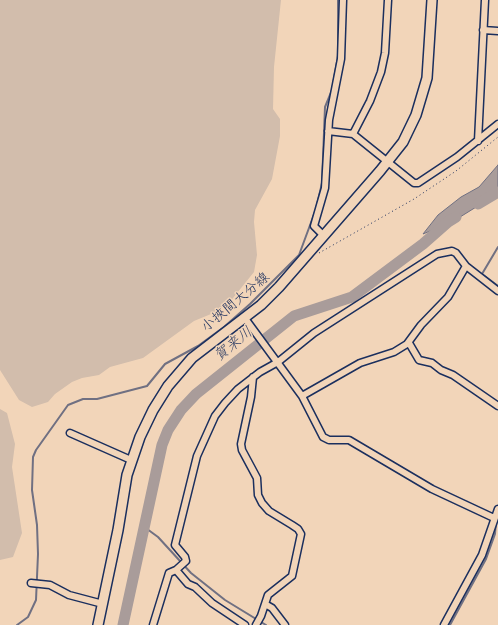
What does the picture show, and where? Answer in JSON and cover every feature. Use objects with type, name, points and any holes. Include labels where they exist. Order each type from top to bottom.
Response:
[{"type":"main road","name":"小挾間大分線","points":[[98,625],[131,460],[153,410],[173,380],[199,352],[247,320],[279,287],[388,162],[410,129],[424,93],[428,69],[432,0]]},
{"type":"street","points":[[323,235],[314,226],[325,188],[330,112],[341,59],[343,0]]},
{"type":"street","points":[[353,134],[370,101],[381,72],[385,53],[388,0]]},
{"type":"street","points":[[478,141],[485,0]]},
{"type":"street","points":[[483,30],[498,31]]},
{"type":"street","points":[[328,131],[353,134],[414,183],[418,183],[478,141],[498,124]]},
{"type":"street","points":[[155,623],[169,573],[176,570],[186,561],[185,557],[175,545],[199,451],[215,416],[224,403],[253,377],[314,333],[434,255],[452,251],[466,266],[498,291]]},
{"type":"street","points":[[302,396],[360,362],[394,352],[409,343],[421,325],[448,297],[466,266]]},
{"type":"street","points":[[247,320],[302,396],[323,437],[329,440],[350,440],[432,488],[497,512],[482,555],[444,625]]},
{"type":"street","points":[[409,343],[419,360],[432,363],[441,370],[453,375],[498,406]]},
{"type":"street","points":[[253,377],[250,401],[241,444],[242,450],[257,478],[258,495],[262,503],[269,512],[292,524],[301,534],[292,576],[268,595],[256,625]]},
{"type":"street","points":[[70,433],[131,460]]},
{"type":"street","points":[[176,570],[188,584],[195,587],[212,603],[245,625]]},
{"type":"street","points":[[31,583],[50,585],[70,594],[103,604]]},
{"type":"street","points":[[265,604],[272,608],[285,625]]},
{"type":"path","points":[[318,253],[414,199],[456,171],[498,138]]},
{"type":"shaded area","points":[[0,0],[281,0],[274,67],[273,109],[280,119],[280,136],[272,179],[255,210],[254,222],[257,255],[254,272],[229,303],[211,314],[194,321],[143,358],[110,367],[99,375],[82,378],[72,382],[55,394],[48,402],[32,407],[19,400],[0,370]]},
{"type":"shaded area","points":[[498,165],[498,190],[481,204],[452,222],[423,234],[438,215],[461,197],[479,187]]},
{"type":"shaded area","points":[[0,409],[7,413],[15,444],[12,467],[22,533],[13,557],[0,560]]},
{"type":"waterway","points":[[17,625],[28,617],[36,600],[38,554],[37,525],[32,490],[33,457],[36,450],[68,405],[83,399],[97,399],[147,386],[165,364],[198,346],[224,327],[250,304],[299,255],[316,209],[322,183],[325,107],[332,90],[338,56],[338,0]]},
{"type":"waterway","name":"賀来川","points":[[478,204],[498,192]]},
{"type":"waterway","name":"賀来川","points":[[123,625],[162,445],[168,430],[181,410],[196,394],[294,316],[352,297],[423,244],[456,217]]},
{"type":"waterway","points":[[498,247],[482,274],[498,286]]},
{"type":"waterway","points":[[450,625],[486,559],[495,534],[496,523]]},
{"type":"waterway","points":[[143,526],[158,537],[191,573],[225,600],[266,625]]}]
